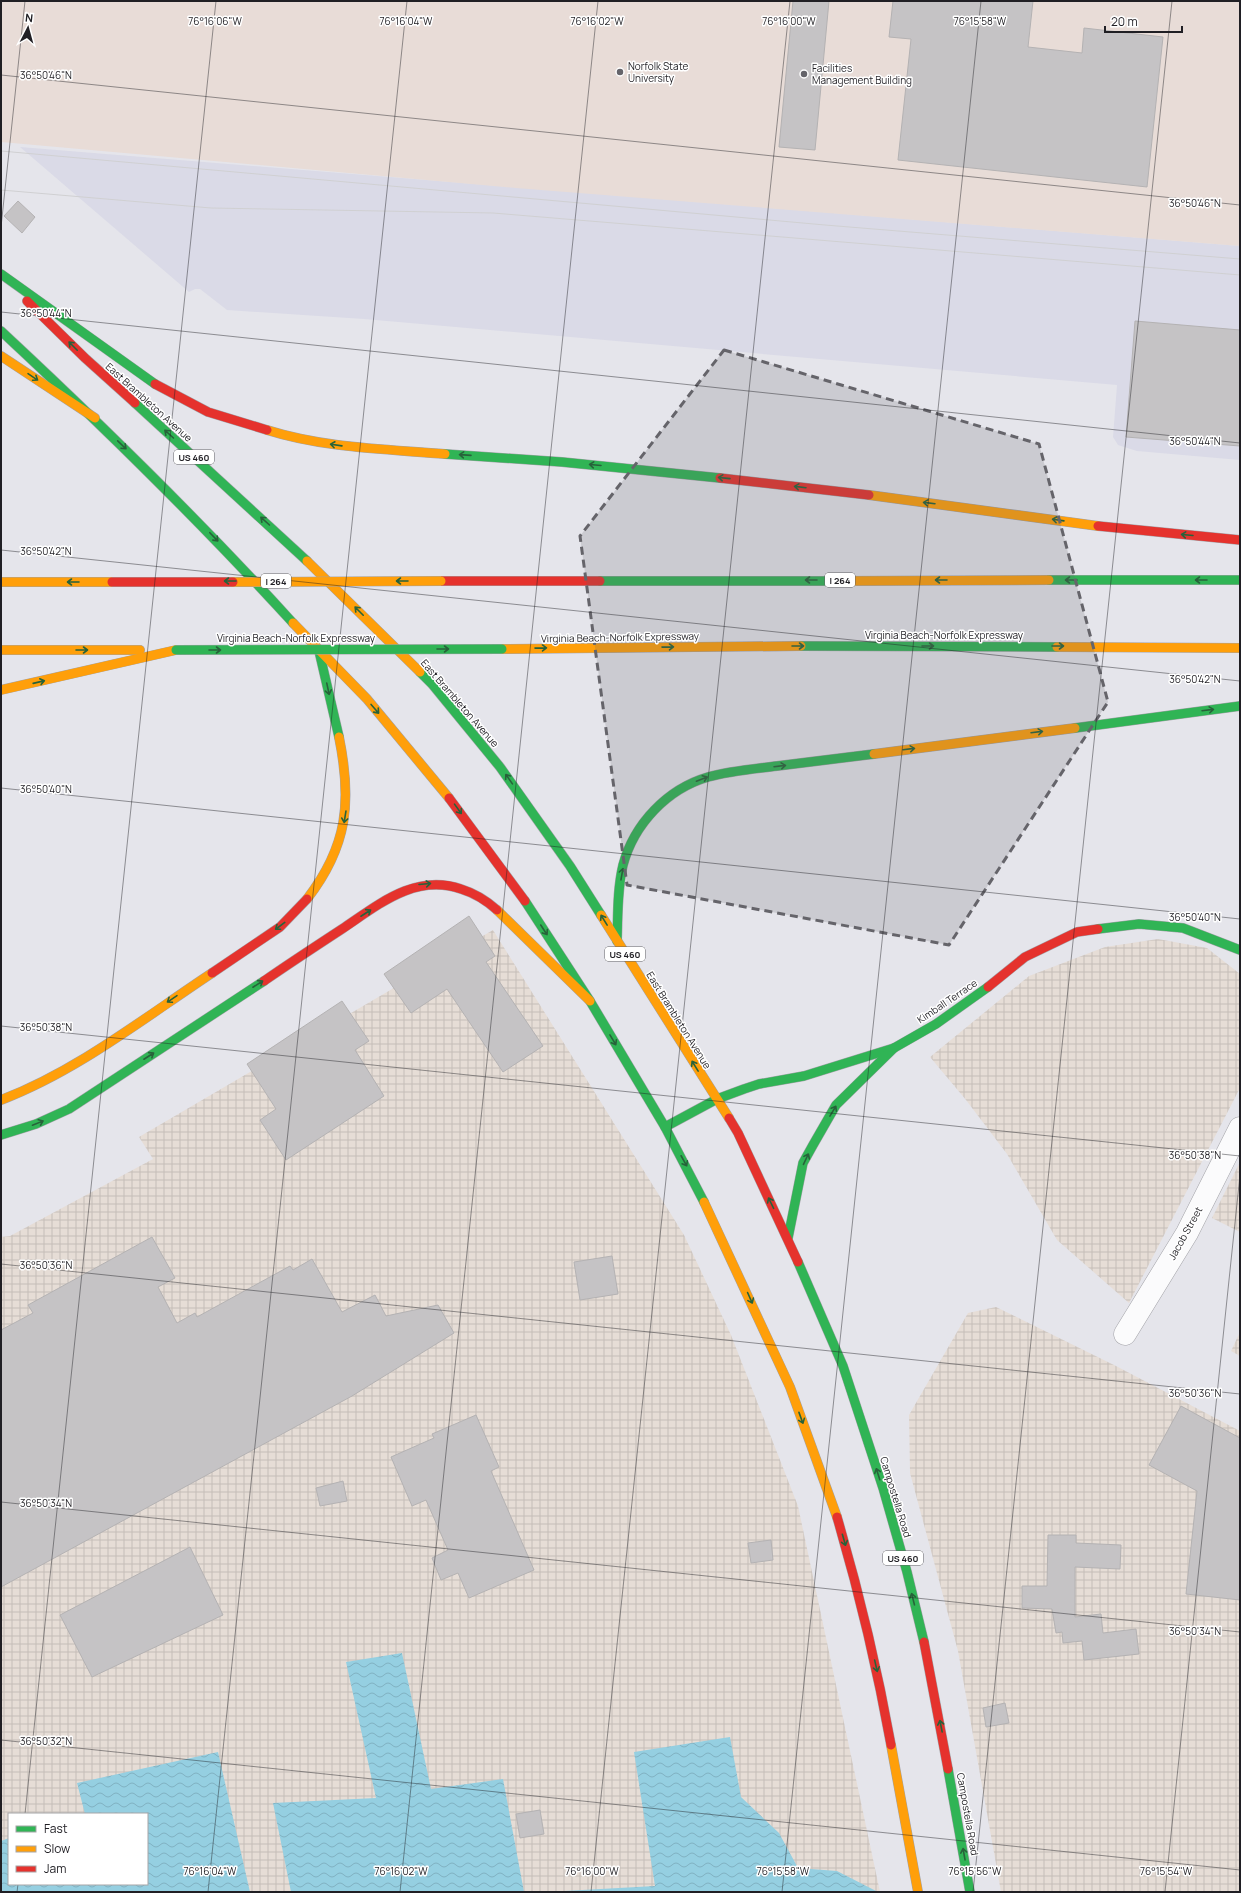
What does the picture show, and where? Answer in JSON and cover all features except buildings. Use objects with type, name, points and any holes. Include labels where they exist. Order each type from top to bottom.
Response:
[{"type":"main road","points":[[1,274],[123,363],[173,395],[208,412],[293,438],[352,447],[562,462],[710,476],[868,495],[1114,528],[1240,540]]},
{"type":"main road","name":"East Brambleton Avenue","points":[[1,274],[85,358],[292,545],[432,684],[500,767],[570,866],[738,1133],[788,1238]]},
{"type":"main road","points":[[1,331],[94,418],[218,541],[319,651],[366,699],[451,800],[522,898],[590,1001],[665,1127],[693,1178],[734,1263],[790,1387],[833,1503],[857,1586],[877,1669],[918,1892]]},
{"type":"main road","points":[[1,356],[94,418]]},
{"type":"main road","name":"I 264","points":[[1,582],[1240,580]]},
{"type":"main road","name":"Virginia Beach-Norfolk Expressway","points":[[1,650],[502,649],[812,646],[1240,648]]},
{"type":"main road","points":[[1,690],[176,650]]},
{"type":"main road","points":[[1,1100],[32,1088],[64,1071],[272,933],[285,923],[309,898],[320,882],[336,849],[346,813],[343,759],[319,651]]},
{"type":"main road","points":[[617,941],[620,879],[624,864],[637,832],[646,818],[659,805],[678,791],[705,778],[749,770],[1240,706]]},
{"type":"main road","points":[[1,1135],[36,1124],[69,1109],[389,898],[412,886],[425,884],[454,886],[482,898],[494,906],[590,1001]]},
{"type":"main road","name":"Kimball Terrace","points":[[665,1127],[716,1099],[759,1084],[804,1076],[894,1048],[936,1024],[976,996],[1025,957],[1077,932],[1139,924],[1183,928],[1240,950]]},
{"type":"main road","points":[[788,1238],[803,1163],[813,1144],[836,1105],[894,1048]]},
{"type":"main road","name":"Campostella Road","points":[[788,1238],[843,1366],[907,1572],[928,1658],[970,1892]]},
{"type":"street","name":"Jacob Street","points":[[1125,1334],[1187,1233],[1240,1128]]},
{"type":"highlighted area","points":[[724,350],[1039,444],[1108,702],[949,945],[627,885],[580,536]]},
{"type":"shaded area","name":"Norfolk State University","points":[[1,1],[1240,1],[1240,246],[516,188],[1,142]]},
{"type":"shaded area","points":[[20,147],[1240,246],[1240,460],[1137,451],[1118,445],[1113,437],[1117,385],[364,319],[227,310],[200,289],[195,289],[189,292]]},
{"type":"shaded area","points":[[493,930],[684,1235],[731,1335],[798,1506],[880,1892],[1,1892],[1,1237],[10,1236],[153,1159],[139,1137]]},
{"type":"shaded area","points":[[1158,939],[1207,948],[1240,974],[1240,1088],[1129,1303],[1057,1240],[1007,1154],[966,1100],[930,1057],[1029,976],[1105,947]]},
{"type":"shaded area","points":[[1240,1164],[1240,1232],[1212,1218]]},
{"type":"shaded area","points":[[996,1307],[1116,1366],[1240,1431],[1240,1892],[1001,1892],[958,1651],[910,1473],[909,1415],[968,1313]]},
{"type":"shaded area","points":[[1240,1332],[1240,1356],[1231,1351]]},
{"type":"water","points":[[402,1653],[431,1789],[503,1779],[524,1892],[291,1892],[273,1803],[376,1798],[346,1662]]},
{"type":"water","points":[[730,1737],[741,1797],[779,1833],[798,1868],[837,1871],[878,1892],[546,1892],[655,1886],[634,1752]]},
{"type":"water","points":[[218,1752],[250,1892],[1,1892],[1,1841],[8,1838],[8,1885],[148,1885],[148,1813],[85,1813],[77,1783]]},
{"type":"tram line","points":[[1,151],[825,225],[1240,259]]},
{"type":"tram line","points":[[1,190],[211,208],[493,213],[1240,275]]},
{"type":"traffic: fast","points":[[1,274],[155,384]]},
{"type":"traffic: fast","points":[[1,331],[150,474],[293,623]]},
{"type":"traffic: fast","points":[[135,403],[307,561]]},
{"type":"traffic: fast","points":[[445,454],[562,462],[720,478]]},
{"type":"traffic: fast","points":[[1049,580],[1240,580]]},
{"type":"traffic: fast","points":[[600,581],[838,581]]},
{"type":"traffic: fast","points":[[801,646],[1057,647]]},
{"type":"traffic: fast","points":[[176,650],[502,649]]},
{"type":"traffic: fast","points":[[319,651],[339,737]]},
{"type":"traffic: fast","points":[[420,672],[432,684],[500,767],[570,866],[601,915]]},
{"type":"traffic: fast","points":[[1075,728],[1240,706]]},
{"type":"traffic: fast","points":[[617,941],[620,884],[623,865],[628,850],[644,822],[666,799],[693,783],[716,775],[742,770],[874,754]]},
{"type":"traffic: fast","points":[[525,901],[590,1001],[665,1127],[704,1202]]},
{"type":"traffic: fast","points":[[1098,929],[1139,924],[1183,928],[1240,950]]},
{"type":"traffic: fast","points":[[1,1135],[36,1124],[69,1109],[264,981]]},
{"type":"traffic: fast","points":[[665,1127],[717,1099],[744,1089],[759,1084],[804,1076],[894,1048],[936,1024],[988,987]]},
{"type":"traffic: fast","points":[[788,1238],[803,1163],[813,1145],[836,1105],[894,1048]]},
{"type":"traffic: fast","points":[[798,1262],[843,1366],[883,1488],[907,1572],[924,1642]]},
{"type":"traffic: fast","points":[[948,1769],[970,1892]]},
{"type":"traffic: slow","points":[[1,356],[95,418]]},
{"type":"traffic: slow","points":[[267,430],[310,441],[355,447],[445,454]]},
{"type":"traffic: slow","points":[[869,495],[1098,526]]},
{"type":"traffic: slow","points":[[307,561],[420,672]]},
{"type":"traffic: slow","points":[[838,581],[1049,580]]},
{"type":"traffic: slow","points":[[233,582],[441,581]]},
{"type":"traffic: slow","points":[[1,582],[112,582]]},
{"type":"traffic: slow","points":[[293,623],[367,699],[449,798]]},
{"type":"traffic: slow","points":[[502,649],[801,646]]},
{"type":"traffic: slow","points":[[1057,647],[1240,648]]},
{"type":"traffic: slow","points":[[1,650],[140,650]]},
{"type":"traffic: slow","points":[[1,690],[176,650]]},
{"type":"traffic: slow","points":[[874,754],[1075,728]]},
{"type":"traffic: slow","points":[[307,899],[321,879],[331,860],[339,841],[343,822],[345,782],[339,737]]},
{"type":"traffic: slow","points":[[497,910],[590,1001]]},
{"type":"traffic: slow","points":[[601,915],[729,1118]]},
{"type":"traffic: slow","points":[[1,1100],[29,1088],[83,1059],[212,973]]},
{"type":"traffic: slow","points":[[704,1202],[790,1387],[837,1517]]},
{"type":"traffic: slow","points":[[891,1745],[918,1892]]},
{"type":"traffic: jam","points":[[27,301],[85,358],[135,403]]},
{"type":"traffic: jam","points":[[155,384],[208,412],[267,430]]},
{"type":"traffic: jam","points":[[720,478],[869,495]]},
{"type":"traffic: jam","points":[[1098,526],[1240,540]]},
{"type":"traffic: jam","points":[[441,581],[600,581]]},
{"type":"traffic: jam","points":[[112,582],[233,582]]},
{"type":"traffic: jam","points":[[449,798],[525,901]]},
{"type":"traffic: jam","points":[[264,981],[369,910],[398,894],[413,888],[428,885],[444,885],[461,889],[489,903],[497,910]]},
{"type":"traffic: jam","points":[[212,973],[280,927],[307,899]]},
{"type":"traffic: jam","points":[[988,987],[1025,957],[1077,932],[1098,929]]},
{"type":"traffic: jam","points":[[729,1118],[738,1133],[798,1262]]},
{"type":"traffic: jam","points":[[837,1517],[867,1630],[891,1745]]},
{"type":"traffic: jam","points":[[924,1642],[948,1769]]},
{"type":"place","name":"Norfolk State University","points":[[620,72]]},
{"type":"place","name":"Facilities Management Building","points":[[804,74]]}]
